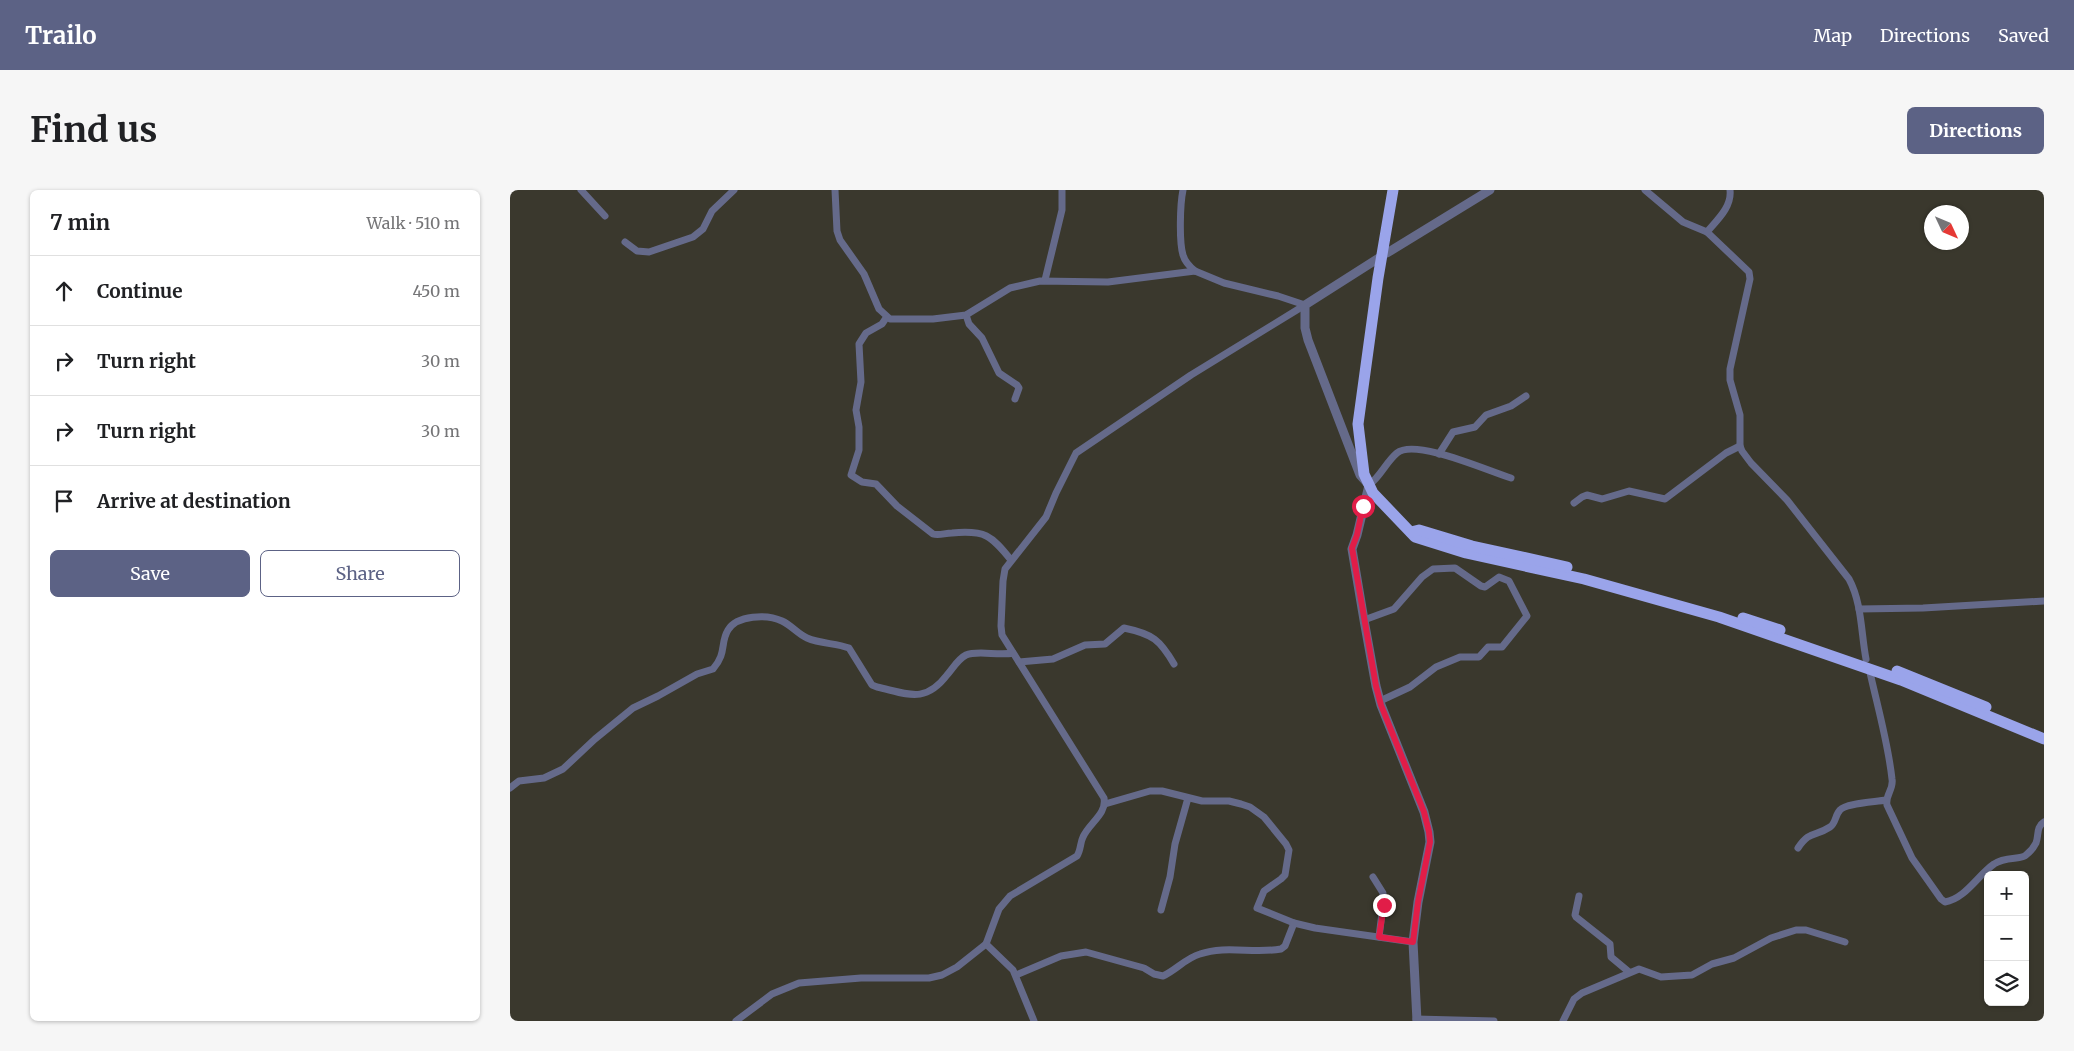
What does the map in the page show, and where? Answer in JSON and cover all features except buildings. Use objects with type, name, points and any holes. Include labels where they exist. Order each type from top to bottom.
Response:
[{"type":"highway","points":[[1393,190],[1360,451],[1364,474],[1373,493],[1395,518],[1411,532],[1419,530],[1472,546],[1534,559],[1616,580],[1732,614],[1867,664],[2044,739]]},
{"type":"highway","points":[[1384,255],[1398,190]]},
{"type":"highway","points":[[1867,664],[1918,679],[2044,732]]},
{"type":"street","points":[[581,190],[605,216]]},
{"type":"street","points":[[625,242],[637,251],[649,252],[693,237],[703,229],[712,211],[734,190]]},
{"type":"street","points":[[835,190],[837,231],[840,240],[864,274],[879,309],[886,318],[908,320],[966,315],[1010,288],[1046,280],[1108,282],[1195,272],[1224,283],[1278,296],[1305,305]]},
{"type":"street","points":[[1046,280],[1062,210],[1062,190]]},
{"type":"street","points":[[1183,190],[1181,206],[1182,253],[1195,272]]},
{"type":"street","points":[[736,1021],[760,1001],[788,986],[799,983],[861,978],[929,978],[942,975],[957,967],[986,944],[1002,903],[1010,896],[1077,856],[1084,835],[1099,817],[1105,804],[1104,798],[1002,635],[1005,568],[1046,518],[1071,463],[1081,449],[1191,375],[1490,190]]},
{"type":"street","points":[[1645,190],[1683,222],[1707,232],[1740,262],[1751,275],[1730,369],[1730,380],[1740,415],[1740,446],[1750,463],[1786,500],[1849,579],[1853,587],[1867,664],[1886,742],[1893,782],[1886,800],[1912,858],[1945,902],[1956,899],[1980,874],[1995,863],[2007,858],[2025,857],[2036,843],[2038,827],[2044,822]]},
{"type":"street","points":[[1707,232],[1728,206],[1731,196],[1730,190]]},
{"type":"street","points":[[1305,305],[1305,328],[1308,340],[1360,475],[1369,484]]},
{"type":"street","points":[[966,315],[969,324],[982,338],[999,372],[1017,385],[1018,390],[1015,399]]},
{"type":"street","points":[[886,318],[882,324],[866,333],[859,344],[861,382],[856,410],[859,427],[859,450],[851,475],[858,481],[876,484],[901,510],[933,534],[970,532],[985,534],[996,542],[1011,560]]},
{"type":"street","points":[[1439,454],[1453,432],[1474,427],[1486,415],[1510,406],[1526,396]]},
{"type":"street","points":[[1574,503],[1587,495],[1602,499],[1629,491],[1665,499],[1706,467],[1740,446]]},
{"type":"street","points":[[1494,1021],[1417,1020],[1413,942],[1418,902],[1430,842],[1429,832],[1424,812],[1380,701],[1352,548],[1369,484],[1378,477],[1391,459],[1403,449],[1411,448],[1439,454],[1511,478]]},
{"type":"street","points":[[1364,620],[1394,608],[1427,571],[1455,568],[1485,588],[1499,577],[1505,578],[1509,581],[1526,616],[1502,647],[1488,646],[1478,657],[1460,657],[1436,667],[1410,687],[1380,701]]},
{"type":"street","points":[[1858,609],[1923,608],[2044,601]]},
{"type":"street","points":[[510,788],[519,781],[544,778],[563,769],[595,739],[633,708],[697,674],[713,670],[723,656],[725,637],[728,630],[746,618],[776,619],[807,638],[849,648],[872,684],[877,687],[912,695],[920,695],[938,687],[960,659],[966,655],[973,653],[1002,655],[1013,653]]},
{"type":"street","points":[[1019,662],[1053,659],[1085,645],[1105,644],[1124,628],[1145,633],[1154,638],[1163,646],[1174,664]]},
{"type":"street","points":[[1105,804],[1150,791],[1173,793],[1188,798],[1241,804],[1257,812],[1286,844],[1289,850],[1285,875],[1264,891],[1256,908],[1294,923],[1345,933],[1413,942]]},
{"type":"street","points":[[1161,910],[1170,877],[1175,844],[1188,798]]},
{"type":"street","points":[[1798,848],[1806,836],[1830,827],[1839,811],[1845,806],[1886,800]]},
{"type":"street","points":[[1373,878],[1383,893],[1384,905],[1379,937]]},
{"type":"street","points":[[1579,896],[1576,917],[1610,944],[1611,957],[1629,972]]},
{"type":"street","points":[[1016,975],[1061,956],[1086,952],[1144,968],[1154,974],[1163,976],[1184,961],[1202,953],[1231,949],[1281,949],[1285,946],[1294,923]]},
{"type":"street","points":[[1563,1021],[1574,999],[1639,969],[1661,977],[1692,976],[1712,964],[1734,958],[1772,938],[1796,930],[1806,930],[1846,942]]},
{"type":"street","points":[[986,944],[1009,965],[1016,975],[1034,1021]]},
{"type":"route","points":[[1363,506],[1357,535],[1352,548],[1376,686],[1381,705],[1424,812],[1430,842],[1415,918],[1413,942],[1379,937],[1384,905]]}]
